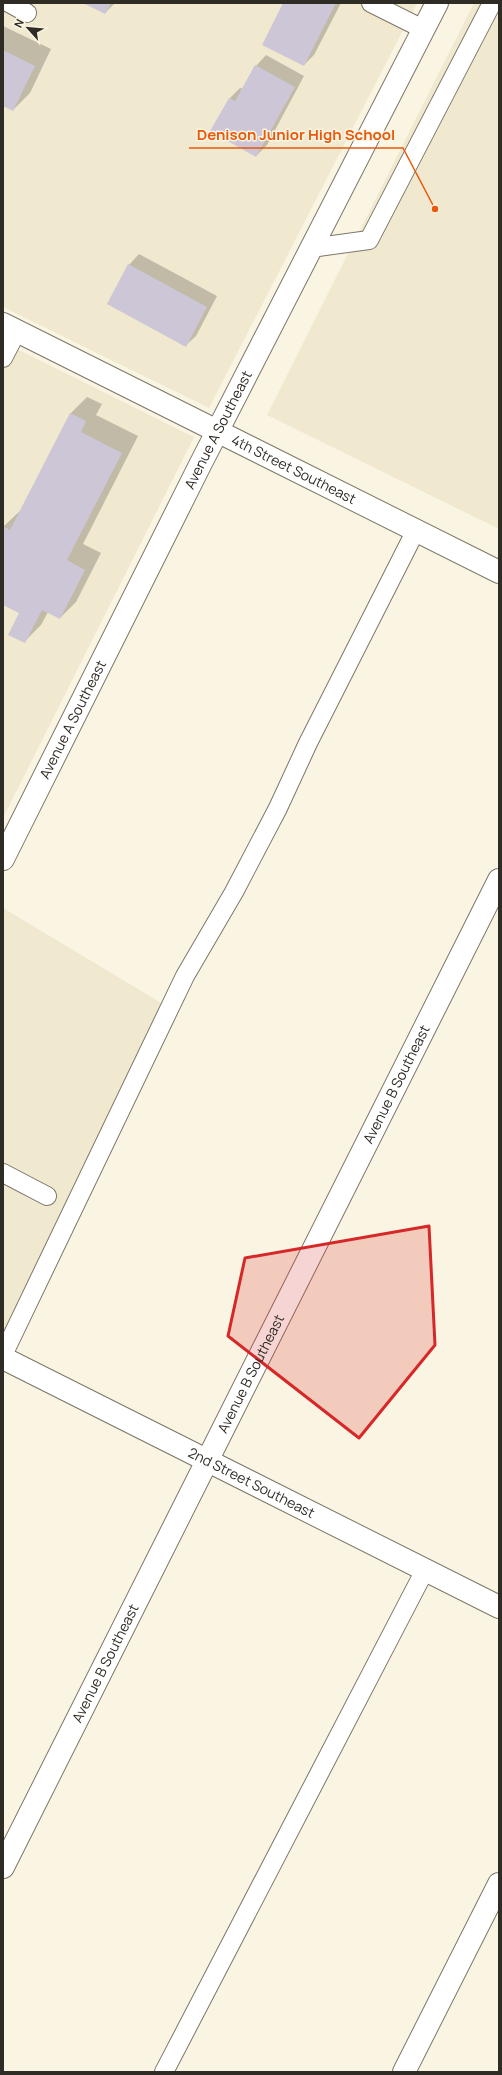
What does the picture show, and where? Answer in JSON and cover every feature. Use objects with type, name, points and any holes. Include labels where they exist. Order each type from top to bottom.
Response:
[{"type":"street","name":"Avenue A Southeast","points":[[3,859],[217,430],[437,3]]},
{"type":"street","name":"4th Street Southeast","points":[[10,328],[499,572]]},
{"type":"street","name":"Avenue B Southeast","points":[[3,1867],[499,880]]},
{"type":"street","name":"2nd Street Southeast","points":[[3,1358],[499,1607]]},
{"type":"street","points":[[404,2072],[499,1884]]},
{"type":"lane","points":[[9,3],[27,12]]},
{"type":"lane","points":[[371,3],[424,29]]},
{"type":"lane","points":[[311,248],[370,240],[492,3]]},
{"type":"lane","points":[[3,358],[10,328]]},
{"type":"lane","points":[[3,1355],[185,976],[234,892],[278,808],[308,743],[416,530]]},
{"type":"lane","points":[[3,1173],[47,1196]]},
{"type":"lane","points":[[164,2072],[425,1570]]},
{"type":"highlighted area","points":[[429,1226],[435,1345],[359,1438],[228,1336],[245,1258]]},
{"type":"shaded area","points":[[3,3],[417,3],[209,408],[3,307]]},
{"type":"shaded area","points":[[474,3],[499,3],[499,529],[267,415]]},
{"type":"shaded area","points":[[3,342],[194,437],[3,818]]},
{"type":"shaded area","points":[[3,908],[173,1010],[3,1340]]},
{"type":"building","points":[[83,3],[111,3],[105,14]]},
{"type":"building","points":[[283,3],[336,3],[304,66],[262,45]]},
{"type":"building","points":[[3,50],[35,66],[13,111],[3,106]]},
{"type":"building","points":[[255,65],[295,87],[256,157],[210,131],[229,98],[235,101]]},
{"type":"building","points":[[128,264],[207,307],[186,347],[107,304]]},
{"type":"building","points":[[70,413],[86,421],[81,432],[122,453],[67,560],[85,570],[60,619],[42,610],[25,643],[8,635],[19,613],[3,605],[3,526],[10,530]]},
{"type":"place","name":"Denison Junior High School","points":[[435,209]]}]
